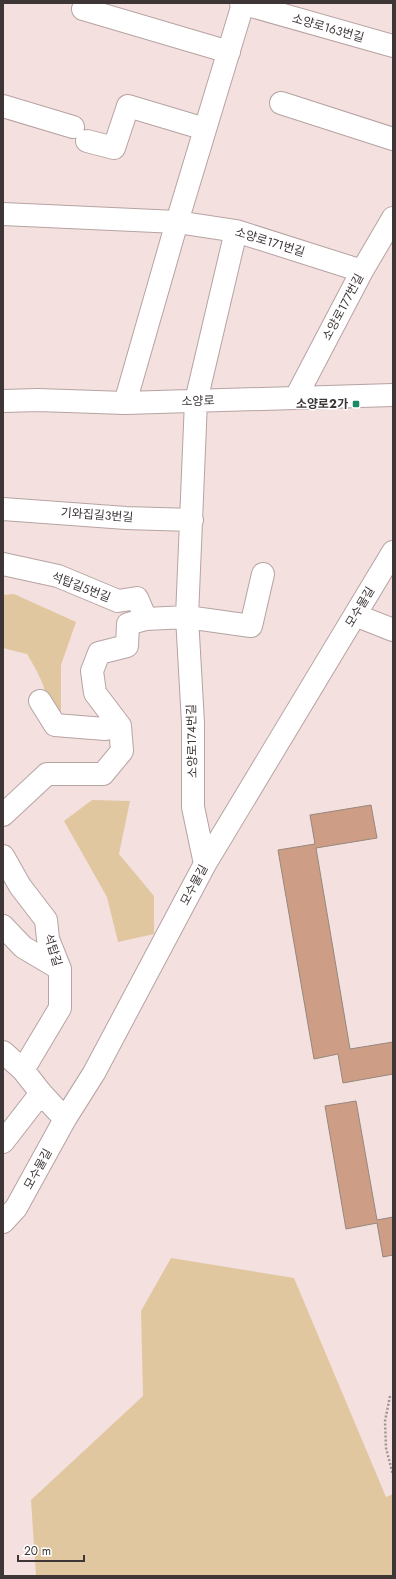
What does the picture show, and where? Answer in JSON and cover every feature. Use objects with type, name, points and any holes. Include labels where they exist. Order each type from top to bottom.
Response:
[{"type":"street","name":"소양로163번길","points":[[242,3],[393,46]]},
{"type":"street","points":[[125,403],[177,222],[229,52],[242,3]]},
{"type":"street","points":[[83,9],[229,52]]},
{"type":"street","points":[[282,103],[393,139]]},
{"type":"street","points":[[3,106],[114,148],[128,106],[205,129]]},
{"type":"street","name":"소양로171번길","points":[[3,214],[177,222],[236,231],[362,271]]},
{"type":"street","name":"소양로177번길","points":[[296,397],[362,271],[393,218]]},
{"type":"street","name":"소양로174번길","points":[[206,864],[193,807],[193,723],[187,617],[196,401],[236,231]]},
{"type":"street","name":"소양로","points":[[3,401],[38,400],[125,403],[393,395]]},
{"type":"street","name":"기와집길3번길","points":[[3,509],[126,518],[192,520]]},
{"type":"street","name":"모수물길","points":[[3,1222],[16,1208],[65,1119],[97,1066],[206,864],[393,552]]},
{"type":"street","name":"석탑길5번길","points":[[3,564],[58,576],[118,601],[137,598],[146,619]]},
{"type":"street","points":[[3,815],[47,774],[104,774],[122,751],[120,726],[95,693],[92,671],[100,653],[127,646],[128,624],[146,619],[187,617],[251,626],[263,574]]},
{"type":"street","points":[[355,615],[393,630]]},
{"type":"street","points":[[40,701],[55,724],[105,729],[120,726]]},
{"type":"street","name":"석탑길","points":[[3,856],[20,886],[46,920],[48,939],[60,969],[60,1008],[23,1070]]},
{"type":"street","points":[[3,926],[23,947],[60,969]]},
{"type":"street","points":[[3,1052],[23,1070],[41,1093],[65,1119]]},
{"type":"street","points":[[3,1142],[41,1093]]},
{"type":"path","points":[[390,1396],[385,1421],[386,1448],[393,1475]]},
{"type":"shaded area","points":[[14,594],[76,622],[61,665],[61,713],[50,709],[41,680],[27,654],[3,648],[3,595]]},
{"type":"shaded area","points":[[92,800],[130,801],[119,854],[154,896],[154,934],[118,942],[107,897],[64,821]]},
{"type":"shaded area","points":[[171,1258],[294,1278],[386,1497],[393,1494],[393,1576],[36,1576],[31,1500],[143,1396],[141,1311]]},
{"type":"building","points":[[371,805],[377,838],[316,848],[350,1049],[393,1042],[393,1074],[343,1083],[338,1054],[314,1059],[278,850],[315,844],[310,815]]},
{"type":"building","points":[[356,1101],[377,1220],[393,1217],[393,1255],[383,1257],[377,1223],[346,1229],[325,1106]]},
{"type":"place","name":"소양로2가","points":[[356,404]]}]
